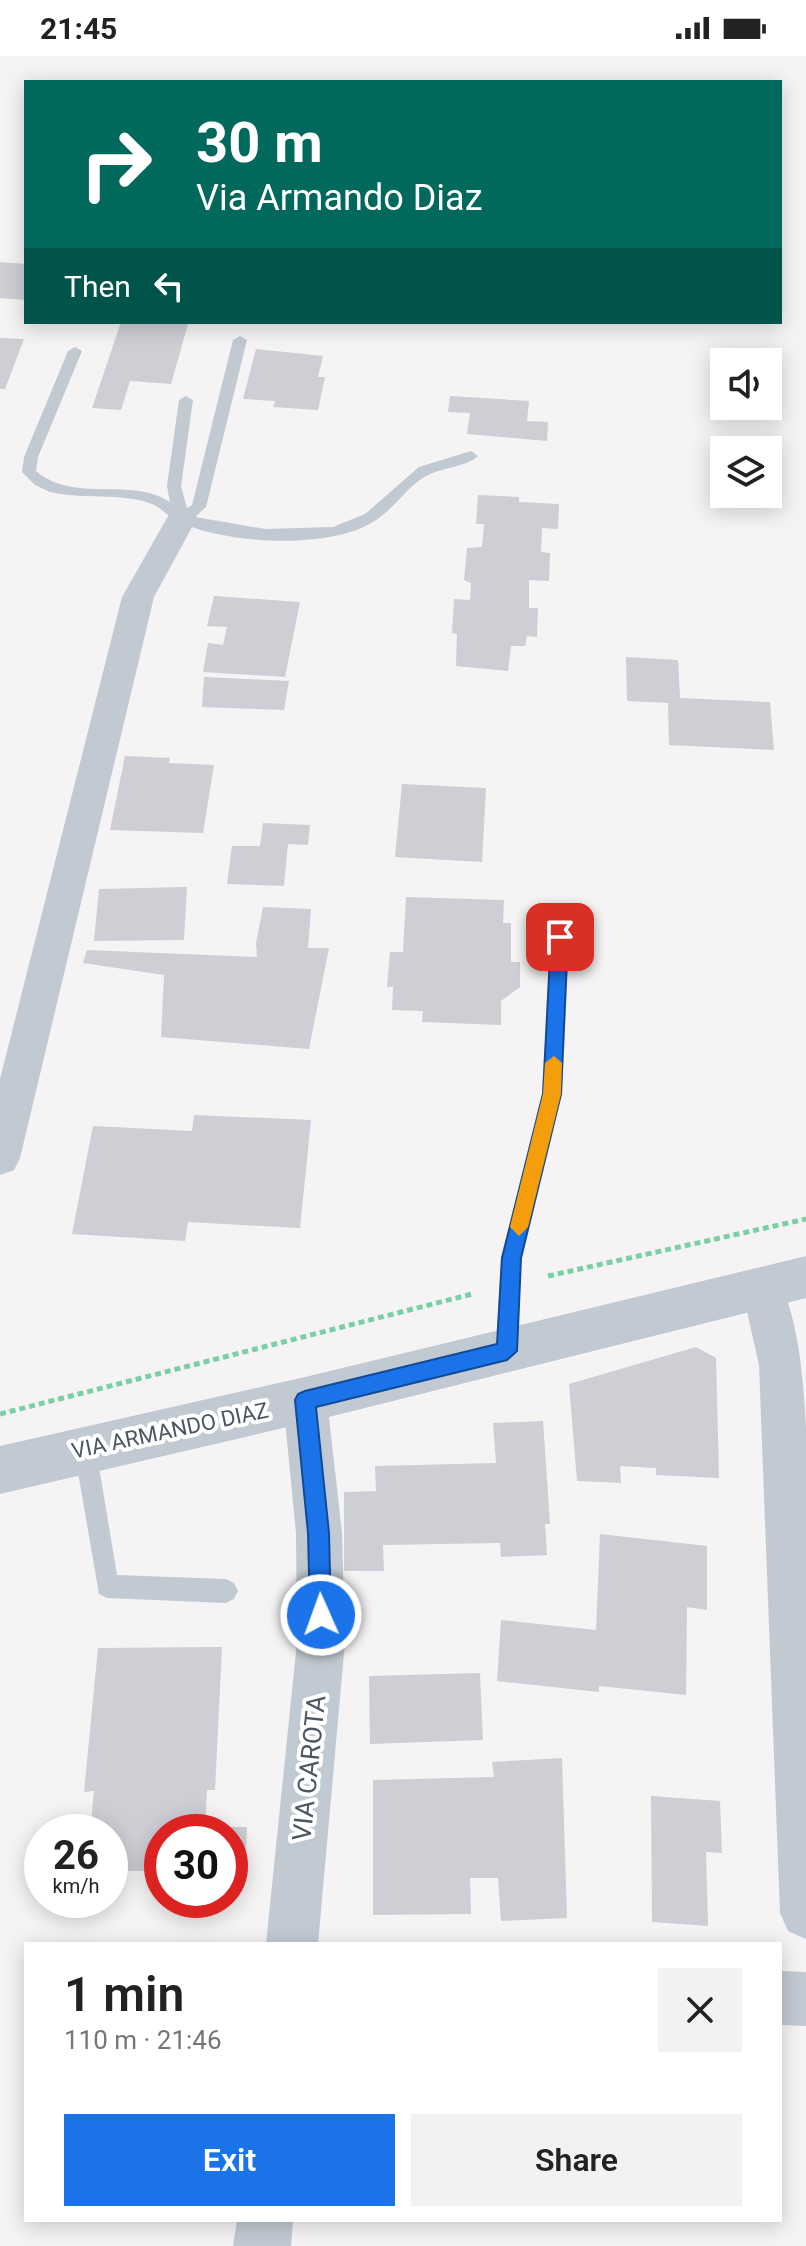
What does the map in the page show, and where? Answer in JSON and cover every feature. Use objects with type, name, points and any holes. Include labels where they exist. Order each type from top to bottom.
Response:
[{"type":"street","points":[[0,1158],[138,597],[182,518]]},
{"type":"street","points":[[784,1283],[781,1365],[806,1913]]},
{"type":"street","name":"VIA ARMANDO DIAZ","points":[[0,1470],[305,1400],[784,1283]]},
{"type":"street","name":"VIA CAROTA","points":[[292,1942],[321,1642],[319,1533],[305,1400]]},
{"type":"street","points":[[782,1998],[806,1999]]},
{"type":"street","points":[[262,2246],[265,2222]]},
{"type":"lane","points":[[182,518],[199,507],[240,340]]},
{"type":"lane","points":[[75,351],[31,457],[29,472],[38,483],[158,500],[182,518],[243,532],[301,535],[346,529],[382,512],[410,480],[439,462],[471,456]]},
{"type":"lane","points":[[182,518],[174,486],[186,400]]},
{"type":"lane","points":[[507,1351],[511,1258],[552,1094],[560,937]]},
{"type":"lane","points":[[85,1449],[107,1586],[226,1591]]},
{"type":"path","points":[[0,1414],[510,1285],[806,1219]]},
{"type":"building","points":[[0,262],[24,264],[24,300],[0,298]]},
{"type":"building","points":[[120,324],[188,324],[171,384],[130,381],[121,410],[92,408]]},
{"type":"building","points":[[0,338],[24,339],[5,389],[0,389]]},
{"type":"building","points":[[256,349],[323,356],[318,377],[325,377],[318,410],[273,407],[275,401],[243,399]]},
{"type":"building","points":[[450,396],[529,401],[527,421],[548,422],[547,441],[467,434],[470,413],[448,412]]},
{"type":"building","points":[[478,495],[519,497],[519,502],[559,504],[558,529],[542,528],[541,552],[550,553],[549,581],[529,580],[529,608],[538,608],[537,637],[527,636],[525,646],[511,646],[508,671],[456,666],[457,634],[452,633],[454,599],[470,600],[471,583],[464,580],[467,548],[482,547],[484,524],[476,524]]},
{"type":"building","points":[[214,596],[300,602],[285,677],[203,672],[208,643],[223,645],[227,627],[207,626]]},
{"type":"building","points":[[626,657],[678,660],[680,698],[770,702],[774,750],[669,745],[668,703],[627,701]]},
{"type":"building","points":[[204,677],[289,681],[284,710],[202,707]]},
{"type":"building","points":[[125,756],[170,758],[169,763],[214,765],[203,833],[110,830]]},
{"type":"building","points":[[402,784],[486,788],[482,862],[395,857]]},
{"type":"building","points":[[263,823],[310,825],[308,845],[288,844],[284,886],[227,884],[232,846],[260,846]]},
{"type":"building","points":[[187,887],[184,940],[94,941],[99,889]]},
{"type":"building","points":[[406,897],[504,900],[503,923],[511,923],[511,962],[520,962],[520,987],[501,1001],[501,1025],[422,1022],[423,1011],[392,1010],[393,987],[387,987],[390,952],[403,952]]},
{"type":"building","points":[[263,907],[311,909],[308,948],[329,948],[309,1049],[161,1037],[164,975],[83,963],[87,950],[257,957],[256,943]]},
{"type":"building","points":[[194,1115],[311,1120],[300,1228],[188,1222],[185,1241],[72,1234],[93,1126],[192,1131]]},
{"type":"building","points":[[696,1347],[716,1358],[719,1478],[656,1475],[656,1468],[620,1466],[621,1483],[577,1481],[569,1384]]},
{"type":"building","points":[[543,1421],[550,1524],[545,1524],[547,1555],[501,1557],[500,1543],[383,1545],[384,1571],[344,1571],[344,1492],[376,1491],[375,1466],[496,1463],[493,1423]]},
{"type":"building","points":[[600,1534],[707,1546],[707,1610],[687,1607],[686,1695],[599,1686],[599,1692],[497,1681],[501,1620],[596,1630]]},
{"type":"building","points":[[222,1647],[215,1790],[207,1790],[206,1814],[144,1814],[144,1871],[128,1871],[128,1814],[92,1814],[94,1791],[84,1792],[98,1648]]},
{"type":"building","points":[[480,1673],[483,1740],[370,1744],[369,1676]]},
{"type":"building","points":[[562,1758],[567,1918],[501,1921],[498,1878],[470,1878],[471,1914],[373,1915],[373,1780],[494,1777],[492,1762]]},
{"type":"building","points":[[651,1796],[720,1801],[722,1853],[706,1852],[708,1926],[652,1922]]},
{"type":"slow traffic","points":[[519,1227],[552,1094],[554,1063]]},
{"type":"route","points":[[321,1615],[319,1533],[305,1400],[507,1351],[511,1258],[552,1094],[560,937]]}]
